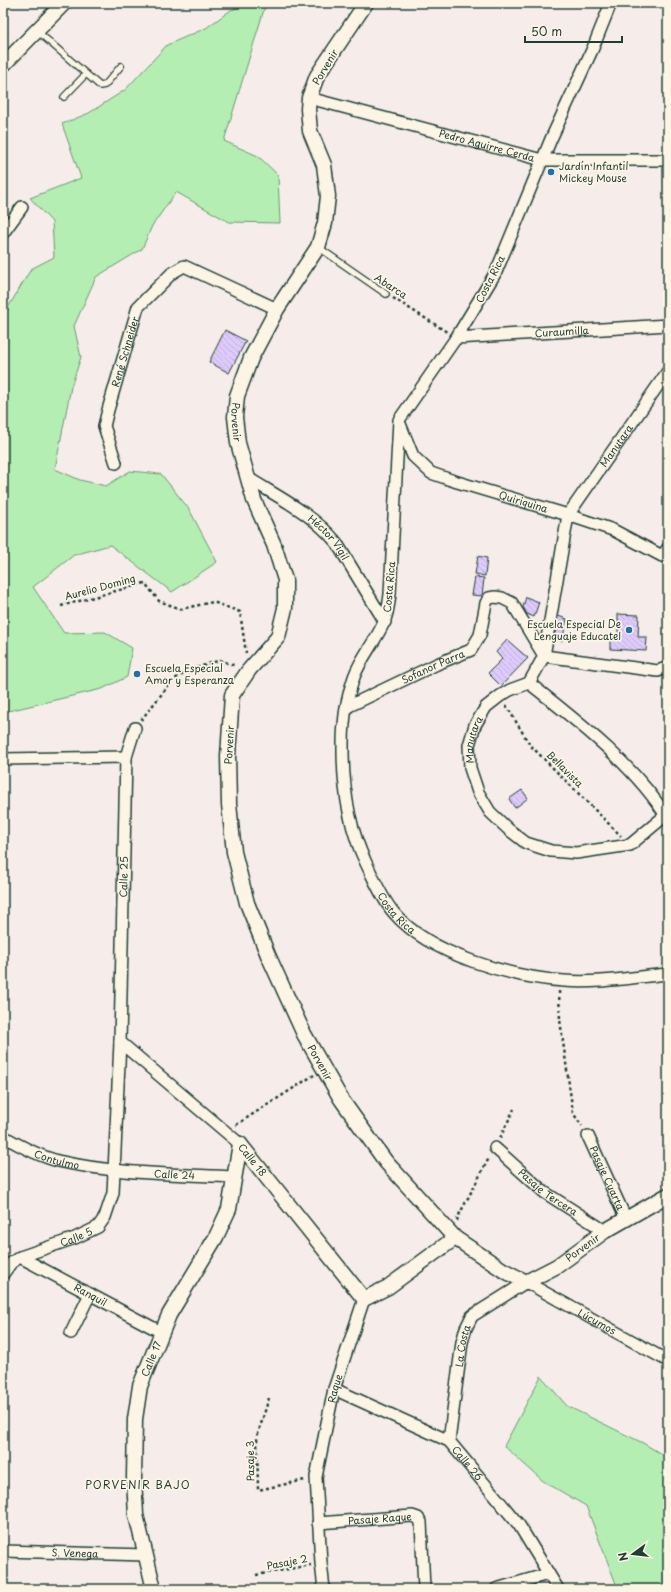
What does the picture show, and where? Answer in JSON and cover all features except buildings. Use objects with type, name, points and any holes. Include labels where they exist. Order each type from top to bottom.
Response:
[{"type":"street","name":"Porvenir","points":[[366,3],[317,76],[309,98],[308,109],[310,131],[324,165],[328,196],[325,224],[318,247],[277,309],[251,358],[237,396],[235,417],[238,443],[254,500],[274,545],[285,580],[285,608],[278,636],[249,670],[232,695],[228,756],[229,804],[234,852],[247,903],[268,955],[304,1034],[341,1099],[386,1162],[455,1238],[503,1270],[526,1282],[557,1266],[605,1232],[668,1195]]},
{"type":"street","name":"Costa Rica","points":[[611,3],[593,48],[542,160],[496,272],[456,338],[399,420],[390,594],[387,613],[385,622],[366,653],[354,677],[343,724],[343,758],[346,800],[358,846],[375,881],[394,912],[416,934],[434,945],[501,970],[558,980],[605,981],[668,974]]},
{"type":"street","points":[[3,65],[62,4]]},
{"type":"street","name":"Pedro Aguirre Cerda","points":[[309,98],[542,160],[668,160]]},
{"type":"street","points":[[3,233],[22,207]]},
{"type":"street","name":"René Schneider","points":[[116,463],[104,426],[138,307],[172,272],[184,266],[277,309]]},
{"type":"street","name":"Curaumilla","points":[[456,338],[668,325]]},
{"type":"street","name":"Manutara","points":[[630,845],[576,853],[552,852],[526,843],[490,812],[478,792],[470,768],[469,745],[475,725],[486,707],[510,690],[529,683],[544,656],[568,515],[668,371]]},
{"type":"street","name":"Quiriquina","points":[[399,420],[413,456],[431,473],[613,530],[662,556],[668,548]]},
{"type":"street","name":"Héctor Vigil","points":[[248,478],[311,518],[326,530],[336,542],[385,622]]},
{"type":"street","name":"Sofanor Parra","points":[[347,707],[437,664],[471,650],[480,635],[486,602],[489,598],[502,598],[512,603],[544,656]]},
{"type":"street","points":[[544,656],[663,669],[668,677]]},
{"type":"street","points":[[529,683],[577,721],[640,780],[667,817],[630,845]]},
{"type":"street","name":"Calle 25","points":[[115,1171],[120,1042],[126,757],[135,728]]},
{"type":"street","points":[[3,759],[126,757]]},
{"type":"street","name":"Calle 18","points":[[120,1042],[240,1144],[364,1299]]},
{"type":"street","name":"Contulmo","points":[[3,1136],[23,1148],[57,1161],[115,1171]]},
{"type":"street","name":"Pasaje Cuarta","points":[[588,1136],[626,1220]]},
{"type":"street","name":"Calle 17","points":[[154,1589],[136,1516],[134,1478],[135,1419],[140,1386],[169,1315],[216,1237],[229,1209],[240,1144]]},
{"type":"street","name":"Pasaje Tercera","points":[[495,1148],[544,1192],[605,1232]]},
{"type":"street","name":"Calle 24","points":[[115,1171],[234,1177]]},
{"type":"street","name":"Calle 5","points":[[3,1274],[11,1263],[20,1257],[75,1238],[98,1227],[105,1217],[113,1193],[115,1171]]},
{"type":"street","points":[[364,1299],[388,1287],[455,1238]]},
{"type":"street","name":"Ranquil","points":[[20,1257],[161,1332]]},
{"type":"street","name":"Lúcumos","points":[[526,1282],[668,1361]]},
{"type":"street","name":"La Costa","points":[[449,1441],[462,1342],[466,1328],[472,1316],[526,1282]]},
{"type":"street","points":[[71,1333],[90,1294]]},
{"type":"street","name":"Raque","points":[[324,1589],[320,1563],[316,1477],[334,1389],[364,1299]]},
{"type":"street","name":"Calle 26","points":[[334,1389],[449,1441],[519,1525],[558,1589]]},
{"type":"street","name":"Pasaje Raque","points":[[318,1523],[412,1516],[418,1518],[421,1522],[424,1589]]},
{"type":"street","name":"S. Venega","points":[[3,1551],[146,1555]]},
{"type":"street","points":[[496,1589],[548,1574]]},
{"type":"lane","points":[[37,30],[100,86],[105,85],[121,66]]},
{"type":"lane","points":[[64,98],[86,74]]},
{"type":"lane","name":"Abarca","points":[[318,247],[386,294]]},
{"type":"path","name":"Abarca","points":[[386,294],[456,338]]},
{"type":"path","name":"Aurelio Doming","points":[[61,606],[145,583],[159,601],[181,609],[213,602],[240,612],[249,670]]},
{"type":"path","points":[[135,728],[173,680],[190,670],[220,660],[249,670]]},
{"type":"path","name":"Bellavista","points":[[500,696],[530,745],[630,845]]},
{"type":"path","points":[[558,980],[560,1020],[573,1113],[588,1136]]},
{"type":"path","points":[[226,1132],[324,1069]]},
{"type":"path","points":[[455,1238],[458,1217],[514,1109]]},
{"type":"path","name":"Pasaje 3","points":[[269,1398],[257,1437],[258,1490],[316,1477]]},
{"type":"path","name":"Pasaje 2","points":[[256,1576],[320,1563]]},
{"type":"green space","points":[[252,3],[266,3],[224,141],[258,156],[278,175],[280,223],[229,222],[176,192],[152,226],[142,249],[96,277],[74,326],[81,357],[71,387],[55,469],[80,480],[106,486],[130,471],[161,474],[189,509],[217,562],[172,592],[110,545],[74,555],[33,587],[64,633],[105,632],[132,648],[127,677],[102,689],[4,712],[3,316],[31,269],[54,257],[52,222],[30,198],[81,178],[62,124],[89,113],[125,90],[167,45],[206,28],[231,10]]},
{"type":"green space","points":[[541,1376],[567,1406],[643,1443],[668,1458],[668,1589],[618,1589],[586,1506],[543,1481],[504,1446]]},
{"type":"place","name":"Jardín Infantil Mickey Mouse","points":[[551,172]]},
{"type":"place","name":"Escuela Especial De Lenguaje Educatel","points":[[629,630]]},
{"type":"place","name":"Escuela Especial Amor y Esperanza","points":[[137,674]]},
{"type":"district","name":"PORVENIR BAJO","points":[[138,1485]]}]
